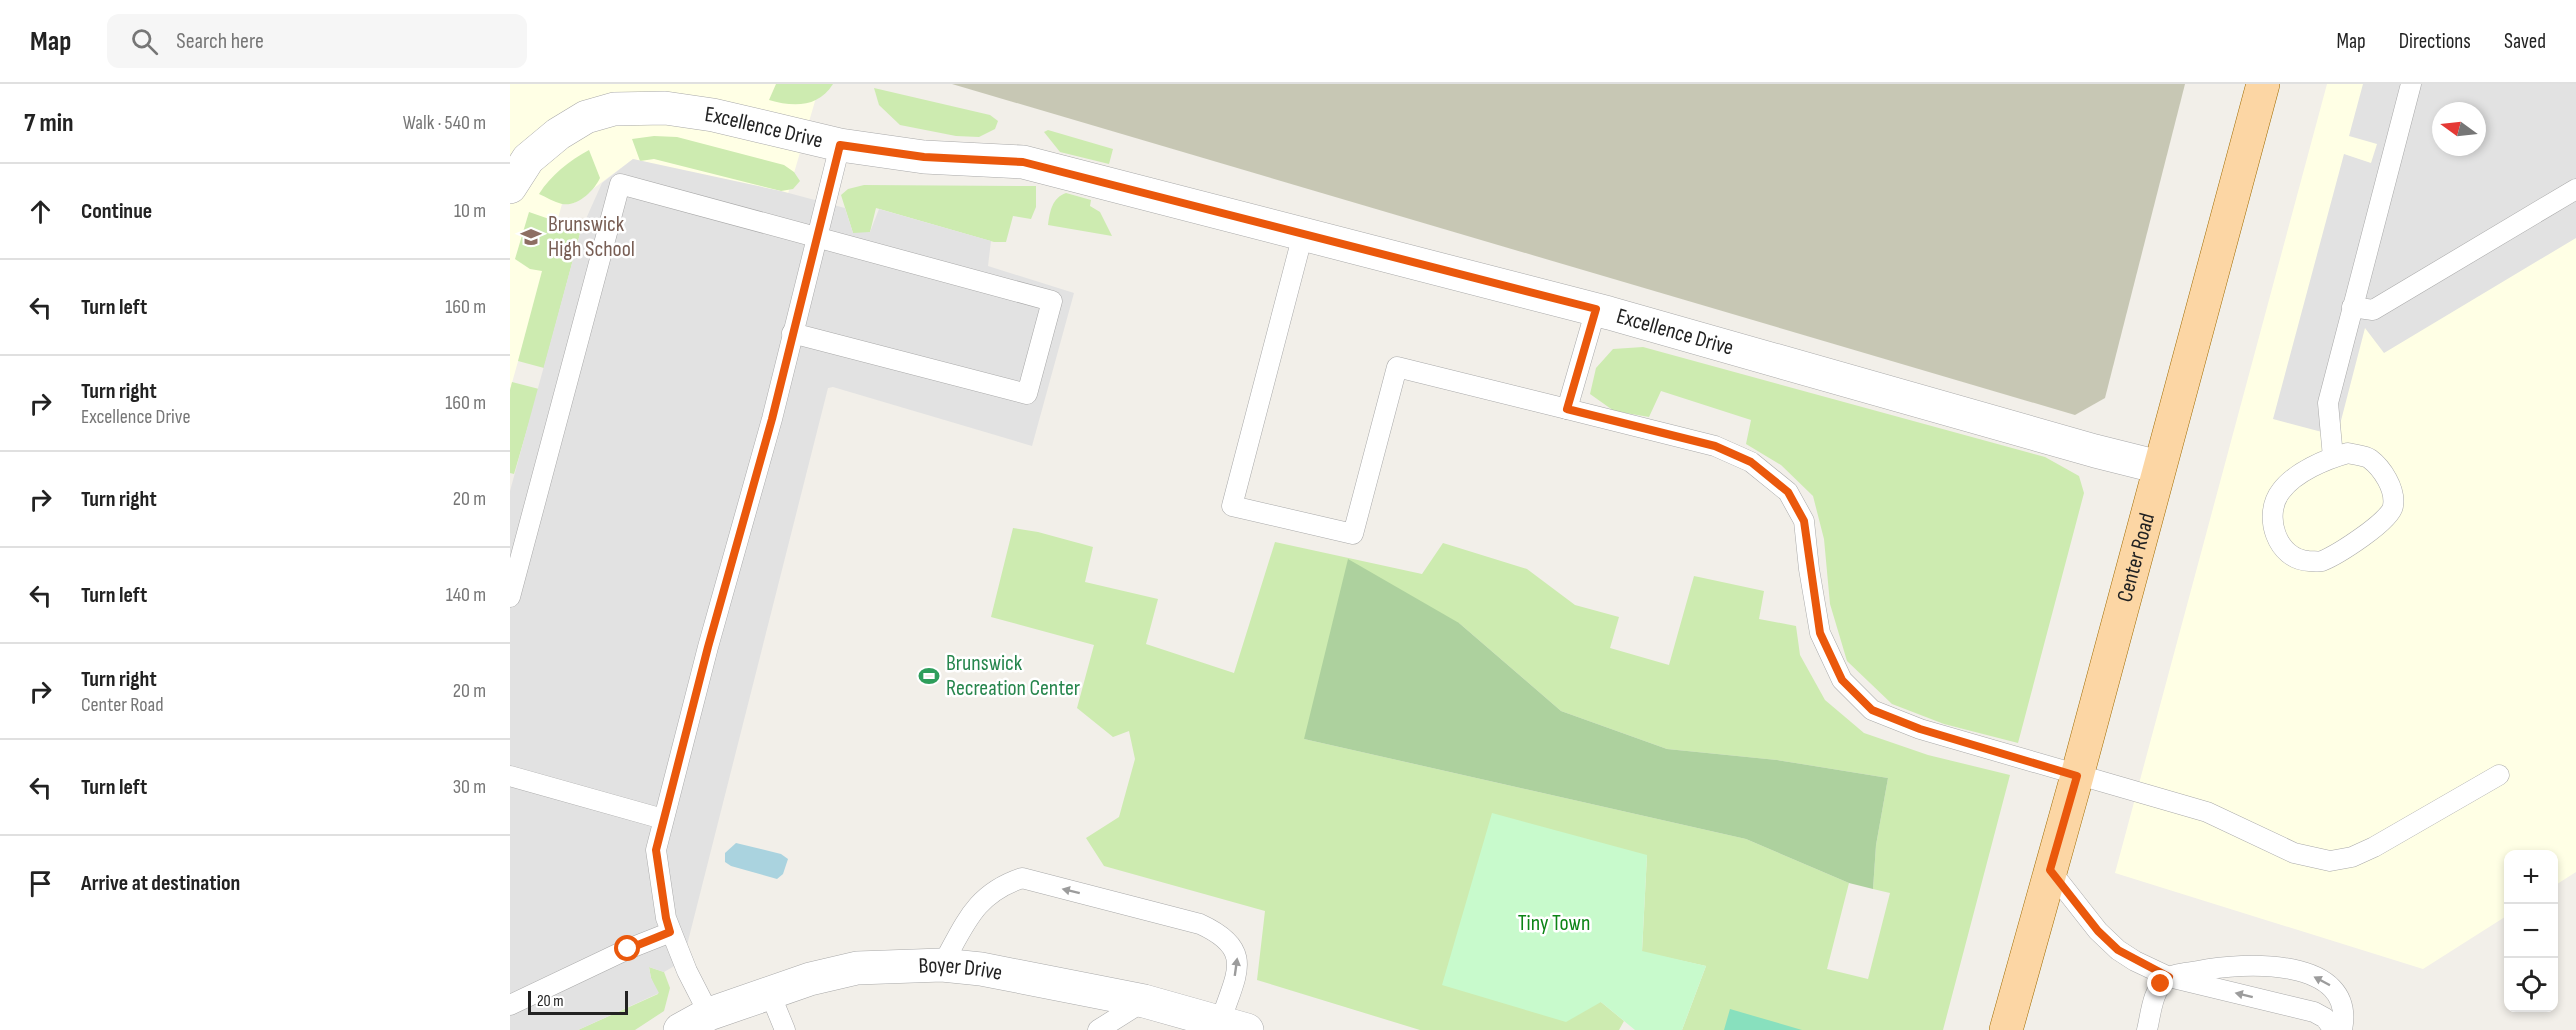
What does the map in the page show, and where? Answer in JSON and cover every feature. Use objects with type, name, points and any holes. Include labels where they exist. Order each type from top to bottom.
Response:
[{"type":"main road","name":"Center Road","points":[[2006,1030],[2077,776],[2263,84]]},
{"type":"street","name":"Excellence Drive","points":[[510,187],[528,159],[558,134],[586,117],[614,109],[665,108],[713,115],[840,145],[924,157],[1023,162],[1596,309],[2095,451],[2159,467]]},
{"type":"street","name":"Boyer Drive","points":[[680,1030],[710,1014],[769,991],[857,968],[942,965],[992,971],[1144,1001],[1234,1026]]},
{"type":"lane","points":[[2333,457],[2328,404],[2411,84]]},
{"type":"lane","points":[[710,1014],[670,932],[656,850],[708,647],[772,419],[840,145]]},
{"type":"lane","points":[[510,597],[620,184],[1052,301],[1027,394],[792,333]]},
{"type":"lane","points":[[2352,307],[2373,310],[2576,189]]},
{"type":"lane","points":[[1303,234],[1232,506],[1353,534],[1397,368],[1715,446],[1751,462],[1788,492],[1804,521],[1820,633],[1842,680],[1872,710],[1920,729],[2207,812],[2294,853],[2330,861],[2352,857],[2374,847],[2499,775]]},
{"type":"lane","points":[[1567,409],[1596,309]]},
{"type":"lane","points":[[2348,453],[2368,457],[2382,470],[2391,490],[2393,506],[2387,518],[2334,555],[2320,562],[2304,561],[2286,553],[2277,539],[2274,507],[2280,491],[2295,477],[2333,457],[2348,453]]},
{"type":"lane","points":[[510,776],[663,819]]},
{"type":"lane","points":[[2050,870],[2098,931],[2118,950],[2169,977],[2314,1012],[2325,1018],[2334,1030]]},
{"type":"lane","points":[[942,965],[983,898],[1008,883],[1022,878],[1200,924],[1214,930],[1236,950],[1239,962],[1234,1026]]},
{"type":"lane","points":[[510,1005],[628,949],[670,932]]},
{"type":"lane","points":[[2147,1030],[2156,993],[2169,977],[2220,966],[2250,964],[2307,974],[2330,984],[2340,996],[2344,1010],[2342,1030]]},
{"type":"lane","points":[[769,991],[785,1030]]},
{"type":"lane","points":[[1098,1030],[1144,1001]]},
{"type":"shaded area","name":"Brunswick High School","points":[[510,84],[820,84],[787,197],[633,159],[574,203],[562,204],[510,390]]},
{"type":"shaded area","points":[[952,84],[2185,84],[2105,398],[2075,415]]},
{"type":"shaded area","points":[[2327,84],[2576,84],[2576,872],[2558,883],[2558,850],[2504,850],[2504,918],[2423,969],[2115,873]]},
{"type":"shaded area","points":[[2363,84],[2576,84],[2576,238],[2384,353],[2365,328],[2337,436],[2273,419],[2344,154],[2371,163],[2377,144],[2349,136]]},
{"type":"shaded area","points":[[633,159],[781,191],[845,208],[853,233],[870,232],[879,209],[991,241],[988,266],[1074,293],[1032,446],[833,387],[828,388],[683,961],[664,972],[649,967],[651,978],[659,993],[578,1030],[510,1030],[510,491],[581,230],[602,183]]},
{"type":"green space","points":[[776,84],[833,84],[820,98],[804,104],[787,104],[769,100]]},
{"type":"green space","points":[[874,88],[990,115],[998,121],[995,129],[979,137],[956,136],[900,125],[879,105]]},
{"type":"green space","points":[[1048,130],[1113,149],[1109,164],[1060,152],[1044,132]]},
{"type":"green space","points":[[654,136],[677,137],[784,165],[794,172],[800,181],[793,189],[781,191],[654,159],[640,161],[632,139]]},
{"type":"green space","points":[[589,150],[600,178],[589,193],[579,201],[568,204],[559,203],[539,194],[561,169]]},
{"type":"green space","points":[[864,185],[1036,186],[1036,207],[1031,219],[1013,216],[1006,242],[994,242],[876,208],[870,232],[853,233],[841,195],[848,189]]},
{"type":"green space","points":[[1066,193],[1091,200],[1090,206],[1100,212],[1112,236],[1048,225],[1055,202]]},
{"type":"green space","points":[[529,212],[581,230],[544,368],[518,361],[542,271],[530,269],[515,259]]},
{"type":"green space","points":[[1643,347],[2045,457],[2079,476],[2084,493],[2018,743],[1944,724],[1892,704],[1847,661],[1830,604],[1824,539],[1813,496],[1781,465],[1746,444],[1751,420],[1661,391],[1649,417],[1614,411],[1590,394],[1596,368],[1613,349]]},
{"type":"green space","points":[[512,382],[539,389],[514,474],[510,473],[510,390]]},
{"type":"green space","points":[[1013,528],[1038,532],[1093,547],[1085,582],[1158,599],[1146,644],[1234,673],[1275,542],[1422,574],[1443,543],[1527,569],[1575,605],[1619,617],[1610,648],[1669,665],[1694,576],[1764,591],[1759,619],[1796,626],[1800,655],[1825,700],[1864,733],[1928,755],[2010,775],[1943,1030],[1682,1030],[1706,966],[1642,952],[1647,855],[1601,1002],[1624,1021],[1619,1030],[1420,1030],[1257,980],[1265,911],[1104,866],[1086,838],[1119,817],[1135,759],[1129,731],[1113,737],[1077,708],[1094,645],[991,617]],"holes":[[[1459,623],[1561,711],[1667,749],[1777,760],[1888,778],[1876,845],[1873,889],[1890,893],[1868,979],[1827,969],[1849,883],[1746,839],[1304,739]]]},
{"type":"green space","points":[[1348,559],[1459,623],[1561,711],[1667,749],[1777,760],[1888,778],[1876,845],[1873,889],[1849,883],[1746,839],[1304,739]]},
{"type":"green space","name":"Tiny Town","points":[[1492,813],[1647,855],[1642,951],[1706,966],[1682,1030],[1635,1030],[1601,1002],[1566,1022],[1442,985]]},
{"type":"green space","points":[[649,967],[664,972],[670,988],[664,1011],[635,1030],[578,1030],[658,994]]},
{"type":"green space","points":[[1730,1009],[1802,1030],[1724,1030]]},
{"type":"water","points":[[736,843],[781,854],[788,859],[783,874],[777,879],[731,866],[725,862],[725,853]]},
{"type":"place","name":"Brunswick High School","points":[[531,237]]},
{"type":"place","name":"Brunswick Recreation Center","points":[[929,676]]},
{"type":"route","points":[[628,949],[670,932],[656,850],[708,647],[772,419],[840,145],[924,157],[1023,162],[1596,309],[1567,409],[1715,446],[1751,462],[1788,492],[1804,521],[1809,569],[1820,633],[1842,680],[1872,710],[1920,729],[2077,776],[2050,870],[2098,931],[2118,950],[2150,969],[2169,977],[2161,984]]}]
